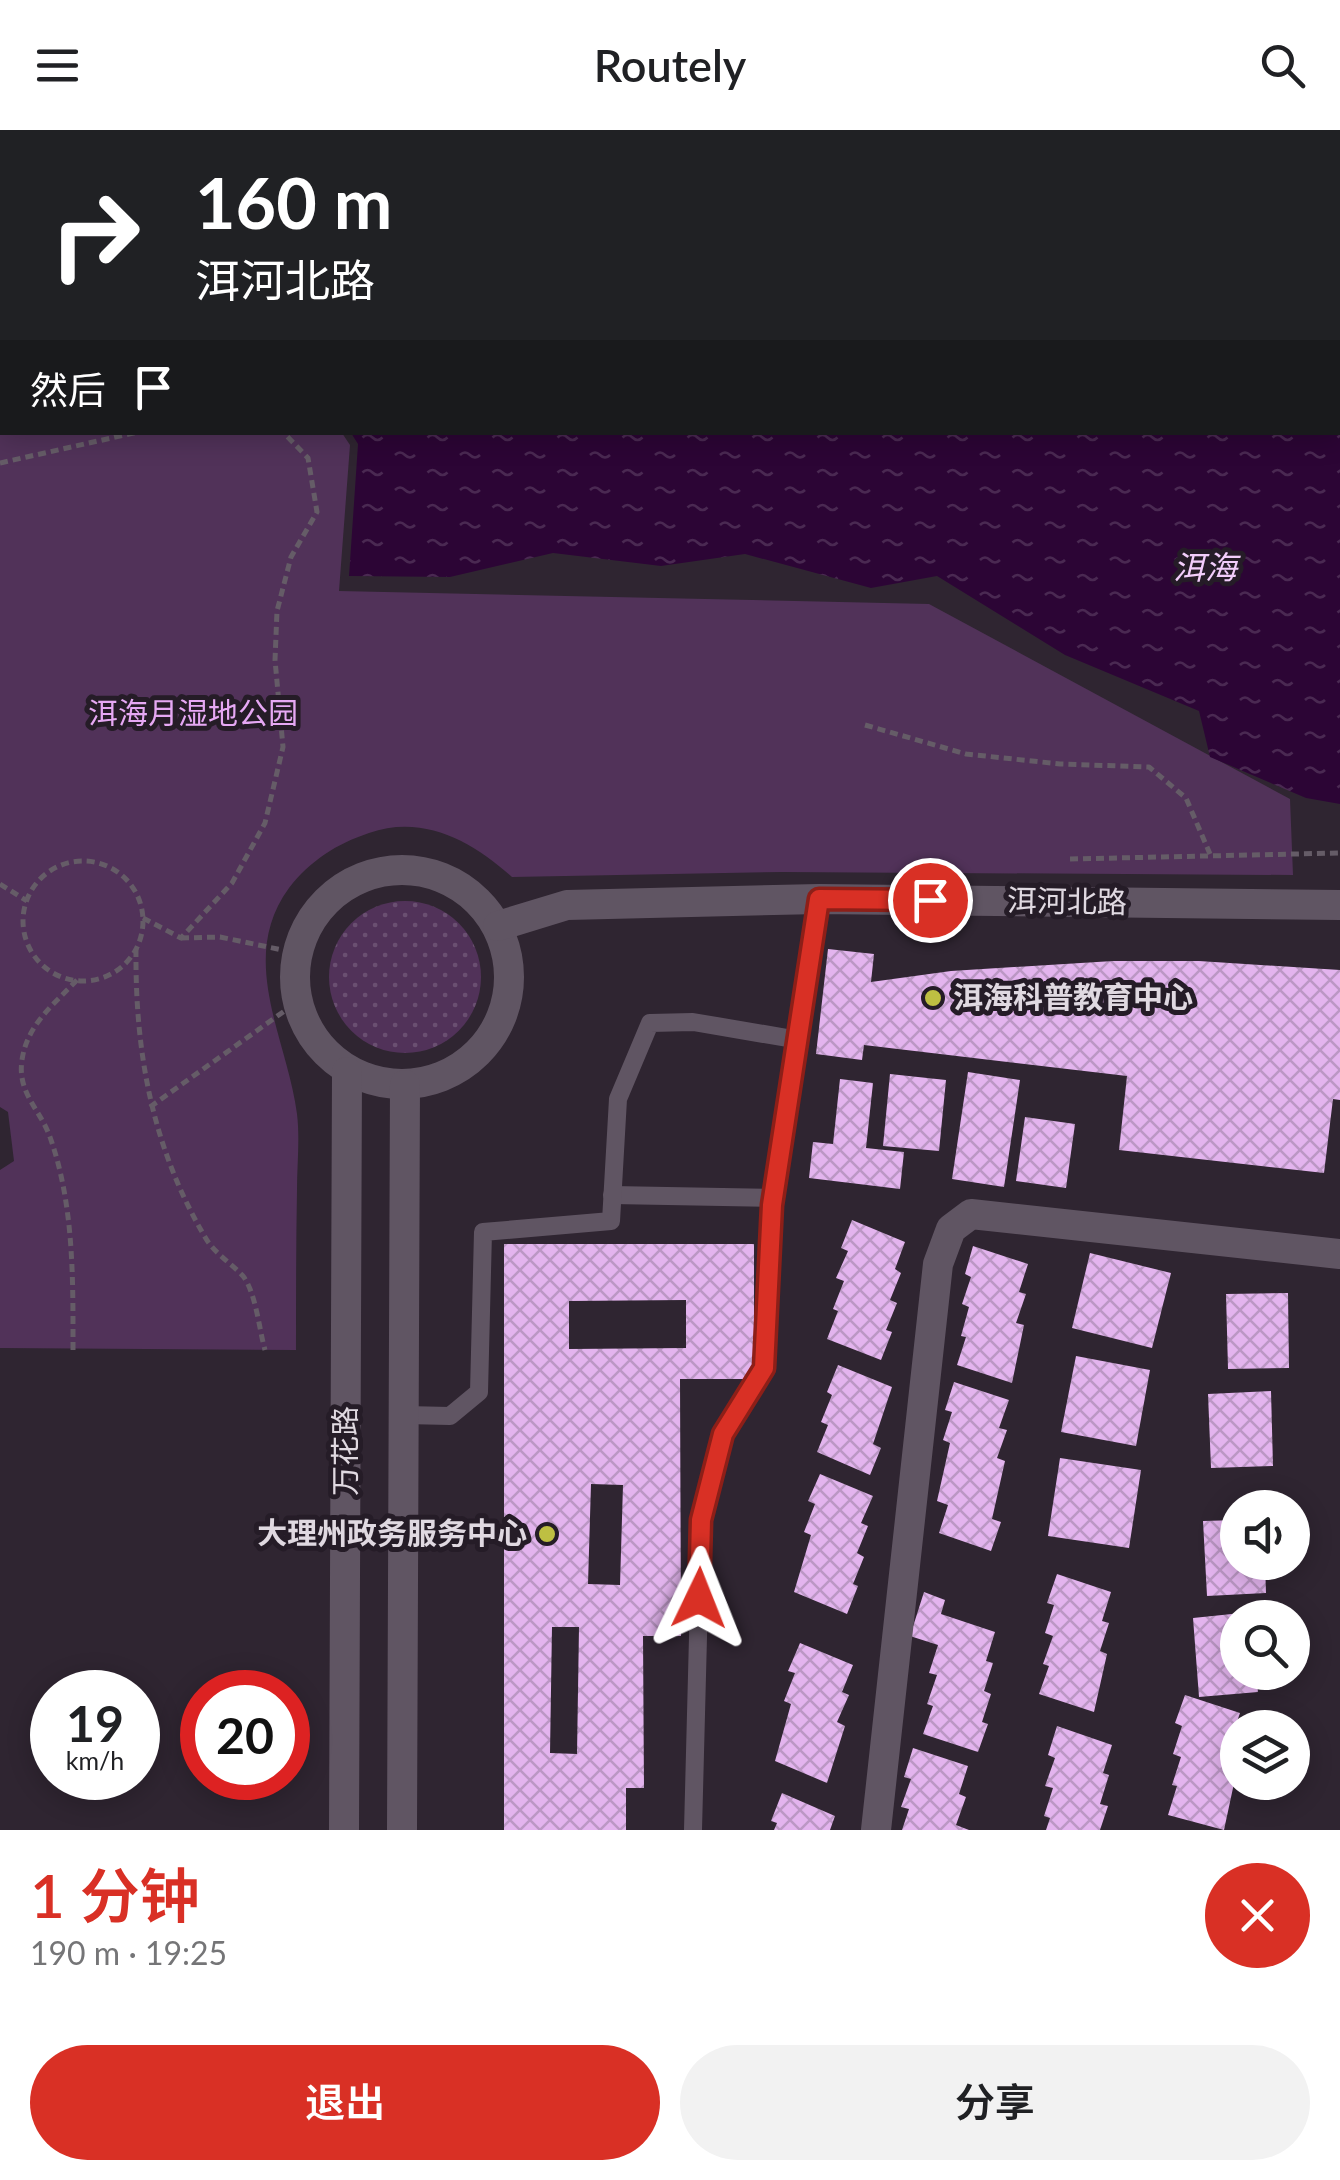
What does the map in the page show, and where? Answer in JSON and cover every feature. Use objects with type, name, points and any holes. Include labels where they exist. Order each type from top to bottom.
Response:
[{"type":"street","points":[[403,869],[432,873],[458,884],[480,902],[498,926],[509,961],[508,998],[495,1032],[472,1060],[440,1079],[405,1085],[376,1082],[347,1072],[326,1054],[308,1030],[298,1002],[298,953],[308,926],[324,902],[348,884],[374,873],[403,869]]},
{"type":"street","name":"洱河北路","points":[[498,926],[567,905],[819,899],[1340,905]]},
{"type":"street","name":"万花路","points":[[344,1830],[347,1072]]},
{"type":"street","name":"万花路","points":[[402,1830],[405,1085]]},
{"type":"street","points":[[876,1830],[938,1264],[951,1229],[971,1214],[1340,1254]]},
{"type":"lane","points":[[692,1830],[701,1520],[723,1434],[764,1368],[773,1198],[819,899]]},
{"type":"lane","points":[[405,1416],[450,1416],[479,1392],[484,1232],[611,1221],[618,1098],[650,1023],[694,1022],[799,1040]]},
{"type":"lane","points":[[612,1195],[773,1198]]},
{"type":"path","points":[[0,464],[125,435]]},
{"type":"path","points":[[181,938],[232,884],[265,823],[283,747],[276,660],[278,612],[291,557],[317,512],[308,458],[286,435]]},
{"type":"path","points":[[865,725],[966,754],[1060,764],[1149,767],[1186,798],[1210,854]]},
{"type":"path","points":[[1070,860],[1340,853]]},
{"type":"path","points":[[136,948],[121,968],[104,978],[77,980],[49,970],[35,957],[24,921],[27,901],[37,883],[72,862],[112,868],[128,880],[143,918],[136,948],[136,1018],[150,1107],[167,1160],[208,1242],[246,1280],[265,1350]]},
{"type":"path","points":[[0,884],[27,901]]},
{"type":"path","points":[[143,918],[181,938],[220,937],[298,953]]},
{"type":"path","points":[[73,1350],[72,1257],[66,1199],[43,1118],[24,1095],[21,1062],[31,1027],[77,980]]},
{"type":"path","points":[[150,1107],[298,1002]]},
{"type":"green space","name":"洱海月湿地公园","points":[[0,435],[343,435],[350,445],[339,591],[929,604],[1290,799],[1293,875],[782,872],[512,877],[463,842],[446,834],[408,827],[369,833],[324,854],[289,888],[274,915],[267,943],[270,999],[298,1123],[296,1350],[0,1348],[0,1170],[14,1161],[8,1112],[0,1107]]},
{"type":"green space","points":[[405,901],[434,907],[459,923],[475,948],[481,977],[475,1006],[459,1031],[434,1047],[405,1053],[376,1047],[351,1031],[335,1006],[329,977],[335,948],[351,923],[376,907]]},
{"type":"water","name":"洱海","points":[[352,435],[1340,435],[1340,804],[1306,798],[1210,757],[1199,711],[1065,655],[937,576],[871,588],[745,554],[661,566],[553,553],[450,577],[349,576],[358,444]]},
{"type":"building","points":[[828,949],[874,954],[871,982],[951,971],[1113,961],[1199,961],[1340,970],[1340,1100],[1333,1099],[1324,1173],[1119,1150],[1127,1076],[864,1045],[862,1060],[816,1054]]},
{"type":"building","points":[[968,1072],[1020,1080],[1004,1187],[952,1179]]},
{"type":"building","points":[[890,1074],[946,1080],[939,1151],[883,1146]]},
{"type":"building","points":[[840,1079],[873,1083],[866,1148],[904,1152],[900,1189],[809,1178],[813,1142],[833,1144]]},
{"type":"building","points":[[1025,1117],[1075,1124],[1066,1188],[1016,1181]]},
{"type":"building","points":[[852,1220],[905,1242],[895,1269],[901,1273],[890,1300],[897,1303],[886,1330],[892,1332],[881,1360],[827,1339],[844,1281],[836,1278],[848,1251],[841,1248]]},
{"type":"building","name":"大理州政务服务中心","points":[[504,1244],[754,1244],[754,1379],[680,1379],[681,1636],[643,1636],[644,1788],[626,1788],[626,1830],[504,1830]],"holes":[[[686,1300],[686,1348],[569,1349],[569,1301]],[[591,1484],[623,1485],[620,1585],[588,1584]],[[552,1627],[579,1627],[577,1754],[550,1753]]]},
{"type":"building","points":[[973,1246],[1028,1264],[1019,1292],[1026,1294],[1016,1323],[1024,1325],[1012,1383],[957,1365],[966,1337],[961,1336],[969,1307],[962,1304],[971,1277],[965,1274]]},
{"type":"building","points":[[1090,1253],[1171,1273],[1152,1348],[1072,1328]]},
{"type":"building","points":[[1288,1293],[1289,1368],[1228,1369],[1226,1294]]},
{"type":"building","points":[[1076,1356],[1150,1370],[1136,1446],[1061,1432]]},
{"type":"building","points":[[838,1365],[892,1387],[873,1444],[881,1448],[870,1475],[817,1452],[828,1425],[821,1422],[832,1395],[827,1392]]},
{"type":"building","points":[[954,1382],[1009,1400],[999,1428],[1007,1430],[997,1458],[1005,1461],[992,1519],[1001,1522],[991,1551],[939,1533],[948,1505],[937,1501],[950,1443],[943,1440],[952,1412],[945,1410]]},
{"type":"building","points":[[1271,1391],[1273,1466],[1211,1468],[1208,1394]]},
{"type":"building","points":[[1060,1458],[1141,1470],[1129,1548],[1048,1536]]},
{"type":"building","points":[[820,1474],[873,1496],[861,1523],[868,1526],[857,1553],[864,1557],[847,1614],[794,1592],[811,1535],[804,1532],[815,1504],[808,1501]]},
{"type":"building","points":[[1203,1521],[1220,1521],[1220,1580],[1266,1580],[1266,1593],[1207,1596]]},
{"type":"building","points":[[1057,1574],[1111,1592],[1102,1621],[1109,1623],[1100,1651],[1107,1654],[1094,1712],[1039,1694],[1049,1666],[1043,1664],[1053,1636],[1045,1633],[1054,1605],[1047,1603]]},
{"type":"building","points":[[924,1592],[945,1600],[941,1614],[995,1632],[986,1661],[993,1663],[984,1691],[991,1694],[982,1722],[988,1724],[978,1752],[923,1734],[933,1706],[927,1704],[937,1675],[929,1673],[938,1645],[910,1636]]},
{"type":"building","points":[[1220,1615],[1220,1690],[1258,1692],[1199,1697],[1193,1618]]},
{"type":"building","points":[[800,1643],[853,1665],[842,1692],[849,1695],[837,1722],[845,1726],[827,1783],[775,1761],[791,1704],[784,1701],[795,1673],[788,1671]]},
{"type":"building","points":[[1185,1695],[1231,1710],[1220,1710],[1220,1800],[1230,1800],[1224,1830],[1168,1815],[1181,1757],[1173,1754],[1182,1726],[1175,1723]]},
{"type":"building","points":[[1057,1726],[1112,1745],[1103,1773],[1109,1775],[1100,1804],[1108,1806],[1100,1830],[1046,1830],[1050,1818],[1044,1816],[1053,1788],[1045,1786],[1055,1758],[1048,1755]]},
{"type":"building","points":[[913,1748],[968,1766],[959,1794],[966,1797],[956,1825],[969,1830],[902,1830],[909,1809],[901,1807],[911,1779],[904,1777]]},
{"type":"building","points":[[782,1793],[835,1816],[830,1830],[774,1830],[777,1823],[771,1821]]},
{"type":"place","name":"洱海科普教育中心","points":[[933,998]]},
{"type":"place","name":"大理州政务服务中心","points":[[547,1534]]},
{"type":"route","points":[[699,1598],[701,1520],[723,1434],[764,1368],[772,1205],[819,899],[930,900]]}]
